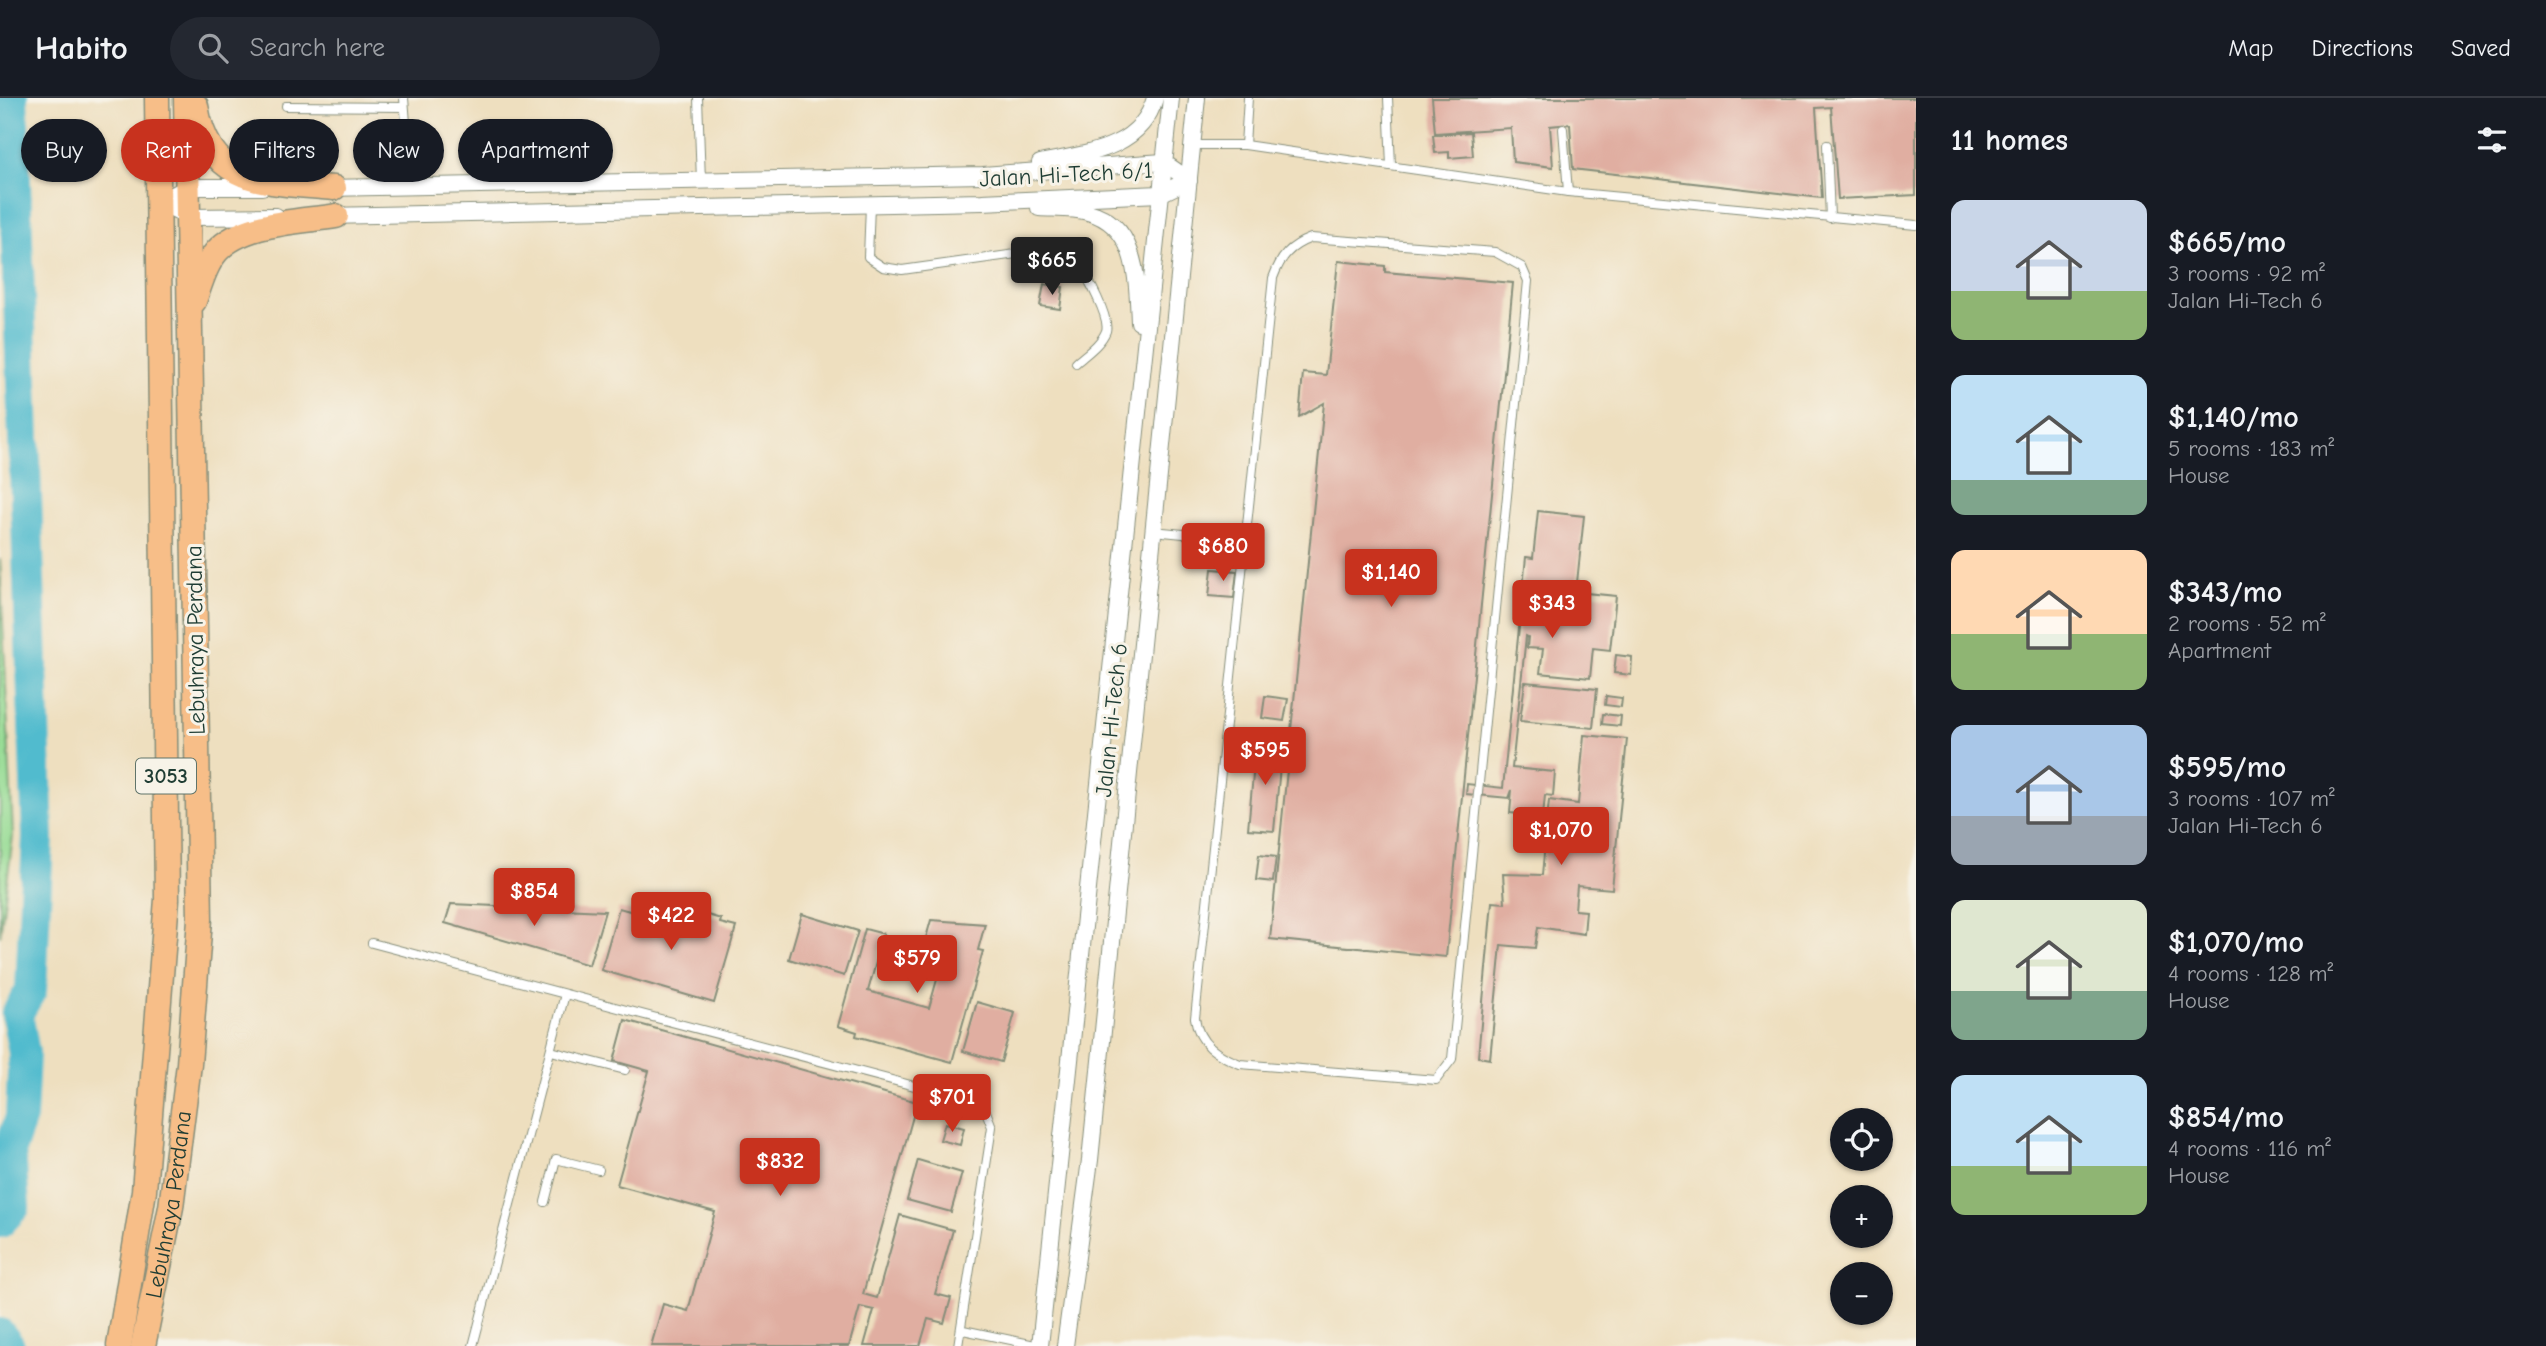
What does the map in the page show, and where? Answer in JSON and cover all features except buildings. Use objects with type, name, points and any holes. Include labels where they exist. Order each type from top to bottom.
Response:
[{"type":"main road","name":"Lebuhraya Perdana","points":[[119,1346],[144,1191],[167,899],[158,98]]},
{"type":"main road","name":"Lebuhraya Perdana","points":[[143,1346],[171,1208],[189,1064],[200,919],[186,98]]},
{"type":"main road","points":[[195,98],[200,130],[211,150],[232,171],[256,181],[334,188]]},
{"type":"main road","points":[[188,315],[216,252],[232,239],[251,231],[336,216]]},
{"type":"street","points":[[983,175],[1114,147],[1142,123],[1155,98]]},
{"type":"street","name":"Jalan Hi-Tech 6","points":[[1040,1346],[1171,98]]},
{"type":"street","name":"Jalan Hi-Tech 6","points":[[1065,1346],[1090,1160],[1197,98]]},
{"type":"street","name":"Jalan Hi-Tech 6/1","points":[[1163,162],[1189,180],[1160,194],[870,205],[189,217],[160,202],[188,187],[334,188],[983,175],[1163,162]]},
{"type":"street","points":[[982,202],[1089,212],[1122,234],[1132,253],[1137,277],[1140,384]]},
{"type":"lane","points":[[698,98],[701,181]]},
{"type":"lane","points":[[1245,145],[1248,98]]},
{"type":"lane","points":[[1388,98],[1391,166]]},
{"type":"lane","points":[[286,106],[404,102],[411,185]]},
{"type":"lane","points":[[1563,130],[1568,192]]},
{"type":"lane","points":[[1192,145],[1245,145],[1568,192],[1916,225]]},
{"type":"lane","points":[[1827,145],[1830,218]]},
{"type":"lane","points":[[870,205],[868,257],[883,267],[902,270],[1045,250],[1064,255],[1079,266],[1105,314],[1107,327],[1102,337],[1076,363]]},
{"type":"lane","points":[[1311,238],[1495,252],[1522,267],[1528,281],[1452,1059],[1436,1080],[1240,1064],[1216,1055],[1197,1029],[1195,1018],[1244,540],[1273,278],[1279,260],[1294,244],[1311,238]]},
{"type":"lane","points":[[1153,531],[1244,540]]},
{"type":"lane","points":[[372,943],[975,1102],[985,1109],[992,1127],[963,1330],[958,1346]]},
{"type":"lane","points":[[473,1346],[565,994]]},
{"type":"lane","points":[[551,1051],[625,1070]]},
{"type":"lane","points":[[545,1202],[556,1159],[599,1170]]},
{"type":"lane","points":[[963,1330],[1040,1346]]},
{"type":"green space","points":[[0,559],[13,836],[0,936]]},
{"type":"waterway","points":[[0,1222],[14,1207],[10,1150],[21,1117],[24,1053],[17,1014],[31,990],[38,837],[12,98]]},
{"type":"waterway","points":[[0,1334],[9,1346]]}]
